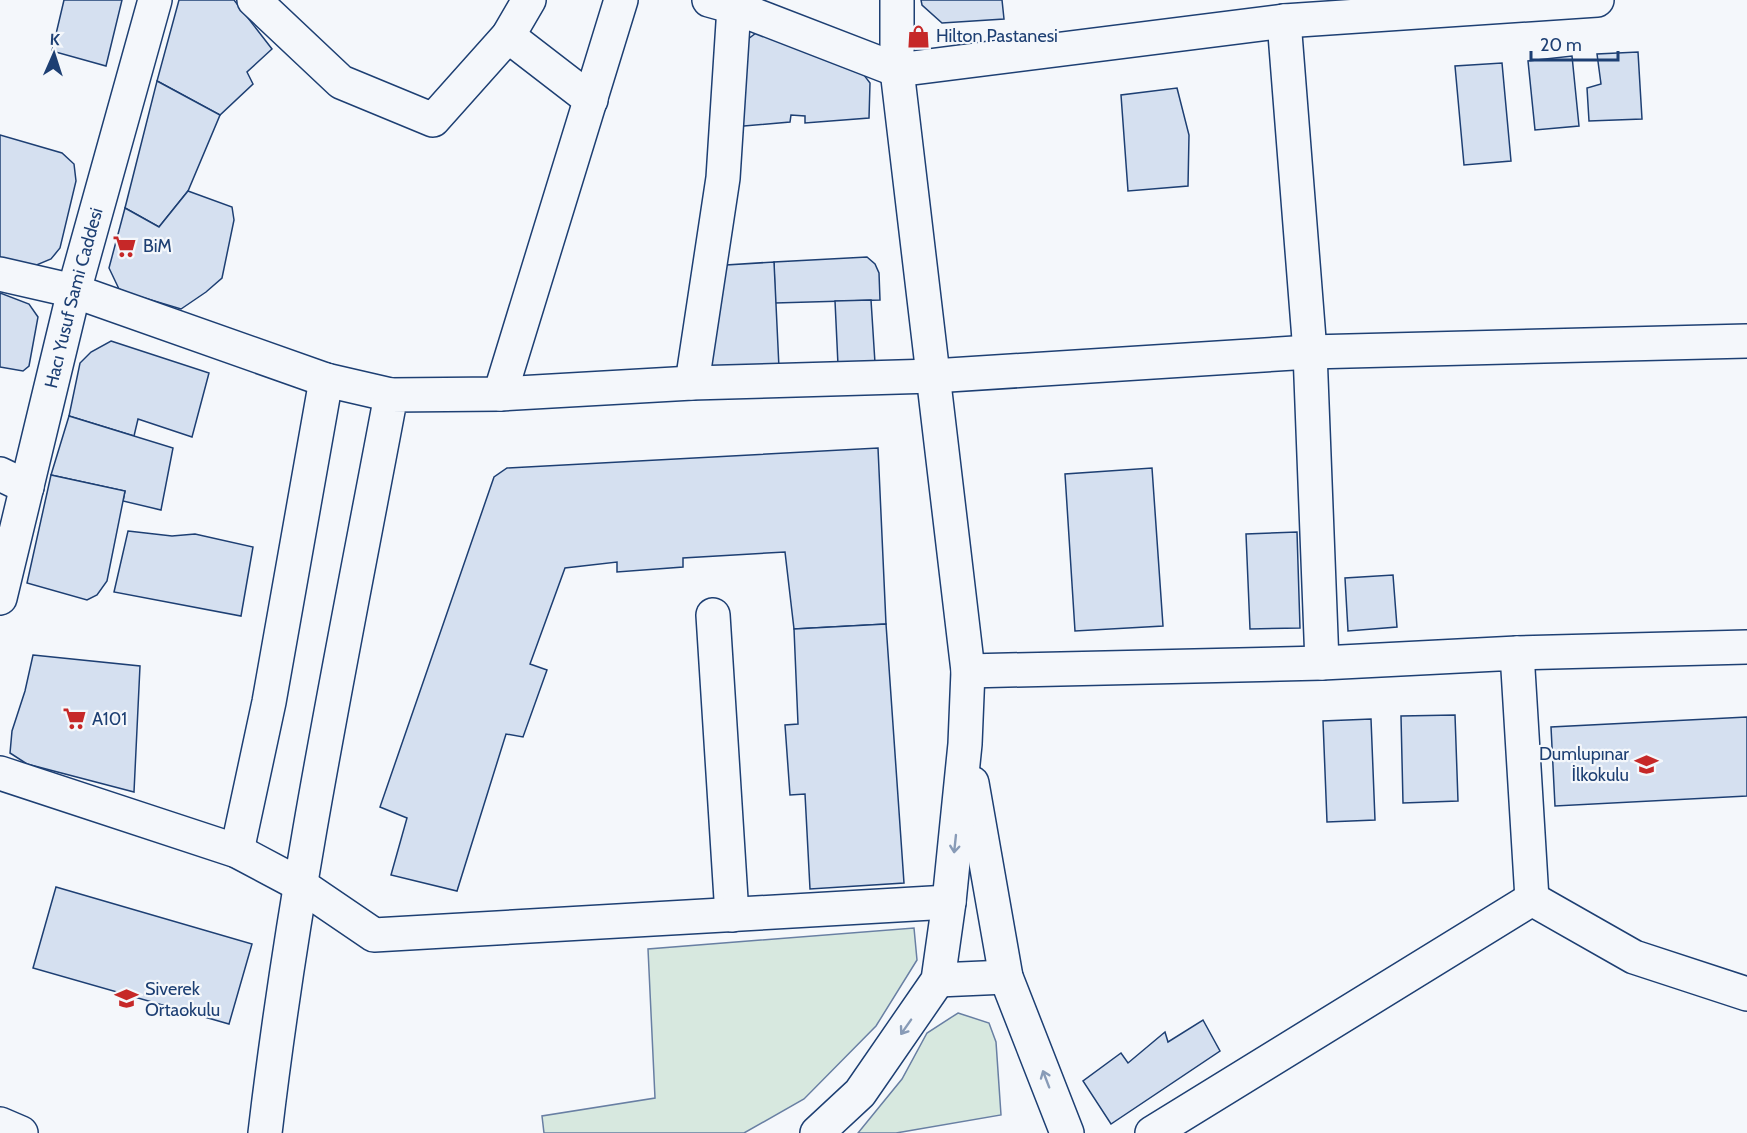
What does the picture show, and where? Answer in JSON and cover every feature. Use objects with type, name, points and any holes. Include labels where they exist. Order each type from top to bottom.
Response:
[{"type":"street","name":"Hacı Yusuf Sami Caddesi","points":[[0,598],[14,481],[74,291],[154,0]]},
{"type":"street","points":[[254,0],[341,82],[433,120],[508,36],[529,0]]},
{"type":"street","points":[[500,394],[621,0]]},
{"type":"street","points":[[817,1133],[860,1093],[938,980],[949,902],[965,744],[968,671],[897,70],[897,0]]},
{"type":"street","points":[[692,382],[723,178],[722,3],[897,70],[1284,21],[1597,0]]},
{"type":"street","points":[[1284,21],[1310,352],[1322,663]]},
{"type":"street","points":[[508,36],[591,100]]},
{"type":"street","points":[[0,274],[74,291],[326,380],[391,395],[500,394],[692,382],[933,376],[1310,352],[1747,341]]},
{"type":"street","points":[[237,850],[269,702],[326,380]]},
{"type":"street","points":[[265,1133],[299,884],[391,395]]},
{"type":"street","points":[[713,615],[732,915]]},
{"type":"street","points":[[968,671],[1322,663],[1517,653],[1747,647]]},
{"type":"street","points":[[1517,653],[1532,899]]},
{"type":"street","points":[[965,744],[1006,976],[1067,1133]]},
{"type":"street","points":[[0,773],[237,850],[299,884],[374,935],[949,902]]},
{"type":"street","points":[[1532,899],[1634,957],[1747,994]]},
{"type":"street","points":[[1152,1133],[1532,899]]},
{"type":"street","points":[[938,980],[1006,976]]},
{"type":"street","points":[[844,1133],[860,1093]]},
{"type":"street","points":[[0,1124],[21,1133]]},
{"type":"shaded area","points":[[914,928],[917,960],[876,1026],[804,1099],[744,1133],[544,1133],[542,1116],[655,1098],[648,949]]},
{"type":"shaded area","points":[[958,1013],[989,1023],[996,1042],[1001,1115],[896,1133],[858,1133],[902,1079],[927,1033]]},
{"type":"building","points":[[64,0],[122,0],[106,66],[52,51]]},
{"type":"building","points":[[179,0],[234,0],[272,49],[247,72],[253,84],[220,115],[157,81]]},
{"type":"building","points":[[921,0],[1002,0],[1004,19],[942,23],[922,5]]},
{"type":"building","points":[[756,33],[864,75],[870,83],[869,118],[805,123],[805,116],[791,115],[790,122],[744,126],[734,116],[739,46]]},
{"type":"building","points":[[1638,52],[1642,119],[1589,121],[1587,88],[1601,84],[1597,54]]},
{"type":"building","points":[[1572,56],[1579,126],[1535,130],[1528,61]]},
{"type":"building","points":[[1502,63],[1511,161],[1464,165],[1455,66]]},
{"type":"building","points":[[157,81],[220,115],[188,191],[159,227],[125,208]]},
{"type":"building","points":[[1177,88],[1189,135],[1188,186],[1128,191],[1121,95]]},
{"type":"building","points":[[0,135],[62,153],[74,164],[76,181],[60,248],[51,259],[27,269],[0,261]]},
{"type":"building","points":[[188,191],[232,207],[234,220],[222,278],[181,309],[119,289],[109,268],[125,208],[159,227]]},
{"type":"building","points":[[867,257],[875,264],[879,273],[880,300],[775,303],[774,262]]},
{"type":"building","points":[[774,262],[779,368],[713,369],[706,359],[726,265]]},
{"type":"building","points":[[0,293],[29,304],[38,317],[29,366],[23,371],[0,367]]},
{"type":"building","points":[[871,300],[875,363],[838,365],[835,301]]},
{"type":"building","points":[[111,341],[209,373],[192,437],[138,419],[134,436],[69,416],[80,363],[91,352]]},
{"type":"building","points":[[69,416],[173,448],[161,510],[123,501],[125,491],[51,475]]},
{"type":"building","points":[[878,448],[886,624],[794,629],[785,552],[683,558],[683,567],[617,572],[617,562],[565,568],[530,664],[547,670],[523,737],[506,734],[457,891],[391,875],[407,818],[380,807],[494,477],[507,468]]},
{"type":"building","points":[[1152,468],[1163,626],[1075,631],[1065,474]]},
{"type":"building","points":[[51,475],[125,491],[107,581],[97,595],[87,600],[27,583]]},
{"type":"building","points":[[128,531],[172,536],[195,534],[253,547],[241,616],[114,592]]},
{"type":"building","points":[[1297,532],[1300,628],[1250,629],[1246,534]]},
{"type":"building","points":[[1393,575],[1397,627],[1348,631],[1345,578]]},
{"type":"building","points":[[886,624],[904,883],[810,889],[805,794],[790,795],[785,725],[798,724],[794,629]]},
{"type":"building","points":[[33,655],[140,666],[134,792],[27,764],[10,753],[12,731],[25,691]]},
{"type":"building","points":[[1455,715],[1458,801],[1403,803],[1401,716]]},
{"type":"building","points":[[1747,717],[1747,796],[1555,806],[1551,727]]},
{"type":"building","points":[[1371,719],[1375,820],[1327,822],[1323,721]]},
{"type":"building","points":[[56,887],[252,944],[229,1024],[33,968]]},
{"type":"building","points":[[1203,1020],[1220,1051],[1111,1124],[1083,1081],[1121,1053],[1128,1063],[1165,1032],[1168,1042]]},
{"type":"place","name":"Hilton Pastanesi","points":[[918,36]]},
{"type":"place","name":"BiM","points":[[125,246]]},
{"type":"place","name":"A101","points":[[74,719]]},
{"type":"place","name":"Dumlupınar İlkokulu","points":[[1647,764]]},
{"type":"place","name":"Siverek Ortaokulu","points":[[127,999]]}]
